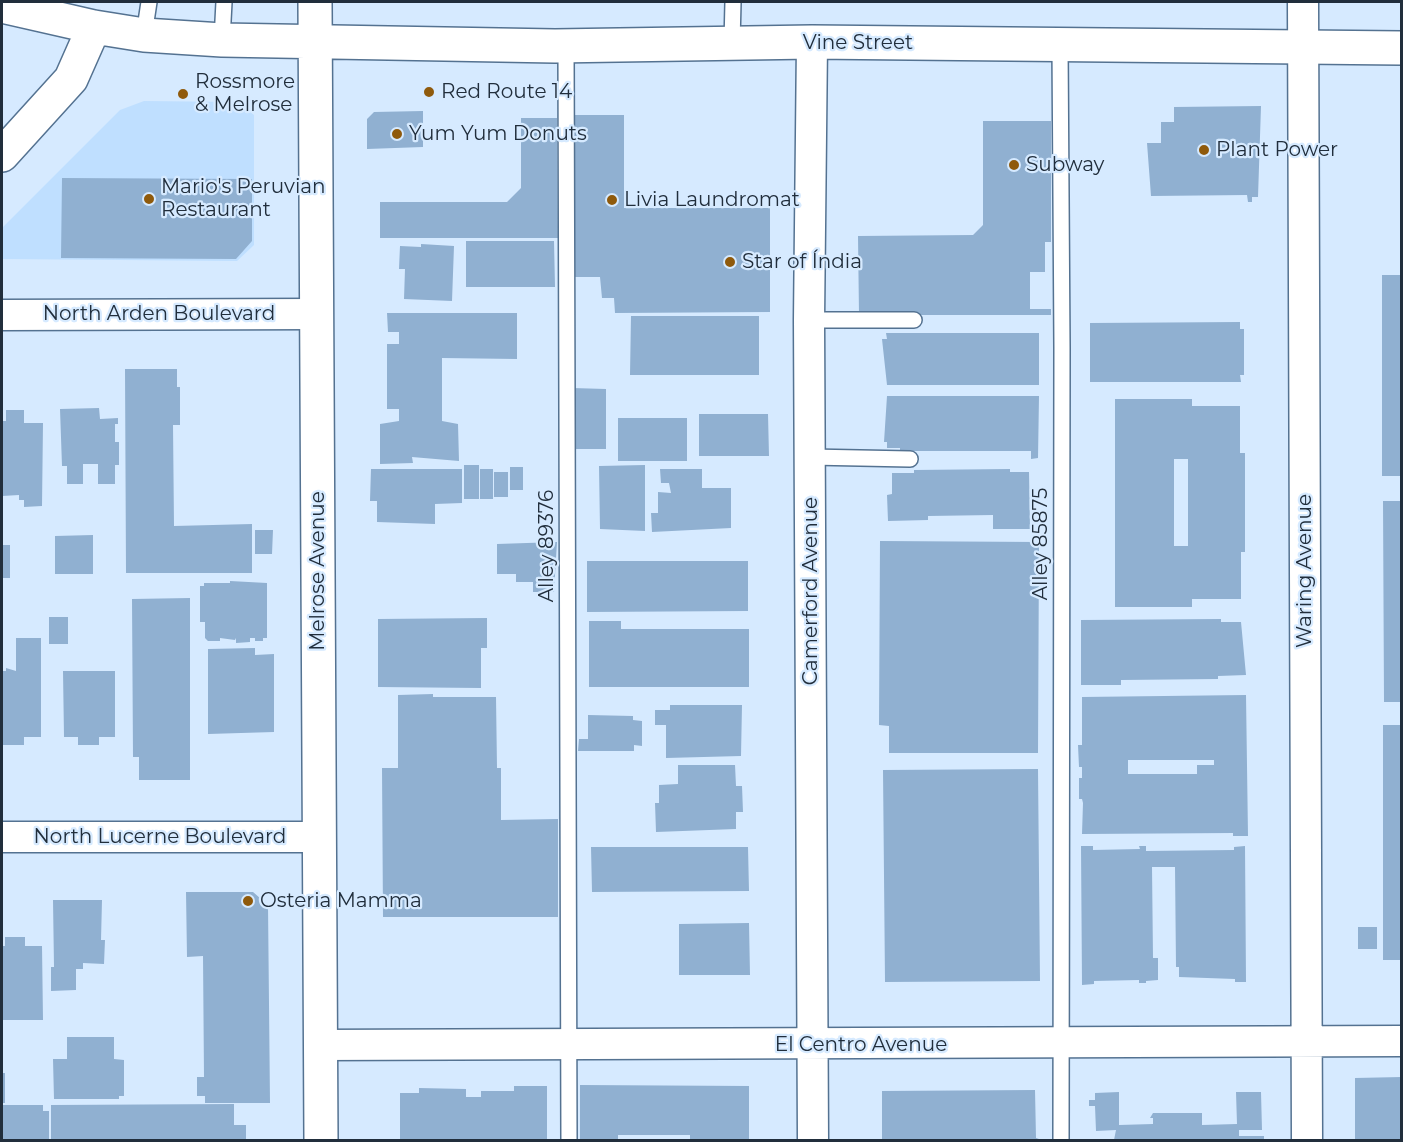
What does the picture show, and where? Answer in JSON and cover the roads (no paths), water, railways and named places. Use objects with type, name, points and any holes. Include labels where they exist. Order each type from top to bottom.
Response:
[{"type":"main road","name":"Melrose Avenue","points":[[315,2],[321,1140]]},
{"type":"main road","name":"Vine Street","points":[[2,6],[94,27],[144,35],[222,40],[566,46],[812,42],[1401,48]]},
{"type":"main road","points":[[2,155],[71,79],[94,27]]},
{"type":"street","name":"Waring Avenue","points":[[1303,2],[1307,1140]]},
{"type":"street","name":"Camerford Avenue","points":[[812,42],[809,320],[813,1140]]},
{"type":"street","name":"North Arden Boulevard","points":[[2,315],[316,314]]},
{"type":"street","name":"North Lucerne Boulevard","points":[[2,837],[319,837]]},
{"type":"street","name":"El Centro Avenue","points":[[320,1045],[813,1045],[1401,1041]]},
{"type":"lane","points":[[144,35],[149,2]]},
{"type":"lane","points":[[222,40],[224,2]]},
{"type":"lane","points":[[732,43],[733,2]]},
{"type":"lane","name":"Alley 85875","points":[[1060,45],[1062,348],[1060,1140]]},
{"type":"lane","name":"Alley 89376","points":[[566,46],[569,1140]]},
{"type":"lane","points":[[809,320],[914,320]]},
{"type":"lane","points":[[810,457],[910,459]]},
{"type":"place","name":"Red Route 14","points":[[429,92]]},
{"type":"place","name":"Rossmore & Melrose","points":[[183,94]]},
{"type":"place","name":"Yum Yum Donuts","points":[[397,134]]},
{"type":"place","name":"Plant Power","points":[[1204,150]]},
{"type":"place","name":"Subway","points":[[1014,165]]},
{"type":"place","name":"Mario's Peruvian Restaurant","points":[[149,199]]},
{"type":"place","name":"Livia Laundromat","points":[[612,200]]},
{"type":"place","name":"Star of Índia","points":[[730,262]]},
{"type":"place","name":"Osteria Mamma","points":[[248,901]]}]
